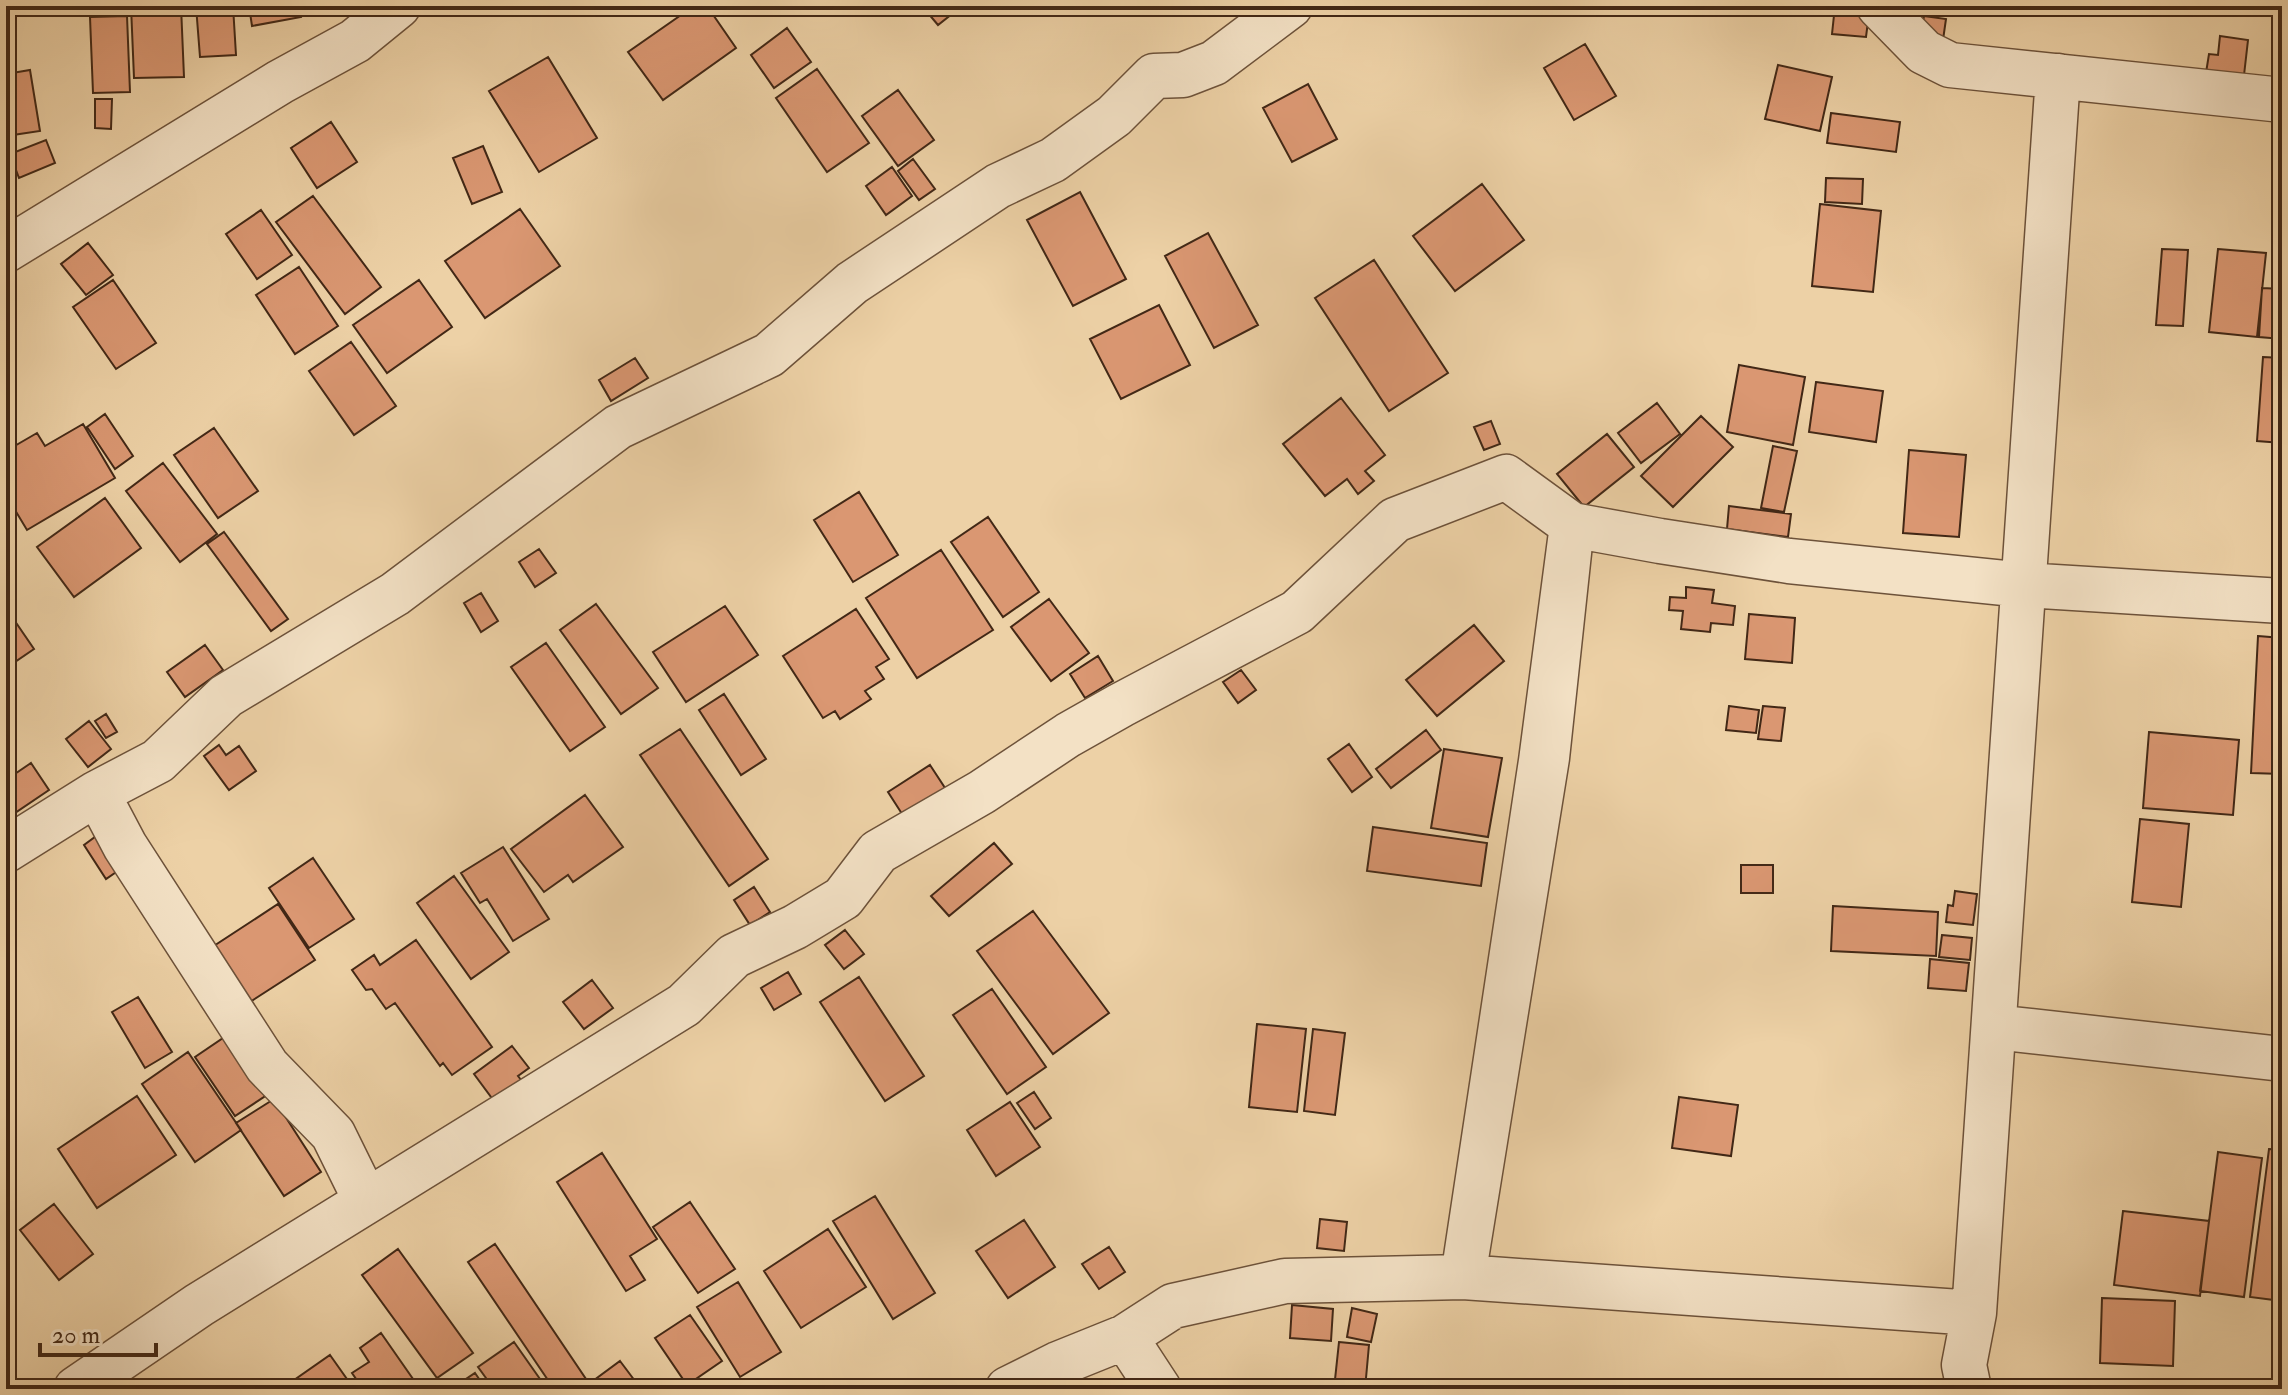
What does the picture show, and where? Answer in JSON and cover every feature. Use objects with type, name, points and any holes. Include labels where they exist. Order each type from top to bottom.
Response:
[{"type":"street","points":[[6,250],[280,82],[355,41],[398,6]]},
{"type":"street","points":[[6,850],[97,793],[158,761],[226,696],[395,594],[618,427],[769,355],[852,283],[998,186],[1053,160],[1114,116],[1154,76],[1183,75],[1214,63],[1290,6]]},
{"type":"street","points":[[1879,6],[1924,52],[1950,65],[2282,100]]},
{"type":"street","points":[[1969,1389],[1964,1365],[1974,1313],[2058,76]]},
{"type":"street","points":[[76,1389],[199,1305],[684,1005],[734,956],[795,927],[843,898],[878,852],[982,792],[1068,735],[1297,612],[1395,520],[1506,477],[1572,525],[1789,561],[2024,585],[2282,601]]},
{"type":"street","points":[[1463,1277],[1547,758],[1572,525]]},
{"type":"street","points":[[97,793],[125,846],[267,1066],[333,1134],[366,1201]]},
{"type":"street","points":[[1994,1027],[2282,1059]]},
{"type":"street","points":[[1008,1389],[1058,1364],[1125,1337],[1173,1306],[1285,1281],[1463,1277],[1974,1313]]},
{"type":"street","points":[[1125,1337],[1159,1389]]},
{"type":"building","points":[[131,6],[181,6],[184,77],[134,78]]},
{"type":"building","points":[[196,6],[233,6],[236,55],[200,57]]},
{"type":"building","points":[[249,6],[299,6],[301,17],[252,26]]},
{"type":"building","points":[[694,6],[707,6],[736,48],[663,100],[628,52]]},
{"type":"building","points":[[922,6],[962,6],[938,25]]},
{"type":"building","points":[[1835,6],[1870,6],[1866,37],[1832,34]]},
{"type":"building","points":[[127,16],[130,92],[93,93],[90,17]]},
{"type":"building","points":[[1924,16],[1946,19],[1942,47],[1919,44]]},
{"type":"building","points":[[787,28],[811,62],[774,88],[751,55]]},
{"type":"building","points":[[2220,36],[2248,40],[2243,84],[2205,79],[2209,54],[2218,55]]},
{"type":"building","points":[[1585,44],[1616,96],[1574,120],[1544,68]]},
{"type":"building","points":[[548,57],[597,138],[539,172],[489,91]]},
{"type":"building","points":[[1778,65],[1832,77],[1820,131],[1765,119]]},
{"type":"building","points":[[817,69],[869,143],[827,172],[776,98]]},
{"type":"building","points":[[30,70],[40,131],[6,136],[6,74]]},
{"type":"building","points":[[1308,84],[1337,139],[1292,162],[1263,108]]},
{"type":"building","points":[[898,90],[934,140],[898,166],[862,116]]},
{"type":"building","points":[[95,99],[112,99],[111,129],[95,128]]},
{"type":"building","points":[[1831,113],[1900,122],[1896,152],[1827,143]]},
{"type":"building","points":[[331,122],[357,162],[317,188],[291,148]]},
{"type":"building","points":[[46,140],[55,163],[19,178],[10,154]]},
{"type":"building","points":[[483,146],[502,192],[472,204],[453,158]]},
{"type":"building","points":[[913,159],[935,189],[919,200],[898,171]]},
{"type":"building","points":[[892,167],[912,196],[886,215],[866,186]]},
{"type":"building","points":[[1826,178],[1863,179],[1862,204],[1825,202]]},
{"type":"building","points":[[1482,184],[1524,240],[1455,291],[1413,236]]},
{"type":"building","points":[[1080,192],[1126,279],[1073,306],[1027,220]]},
{"type":"building","points":[[313,196],[381,287],[345,314],[276,222]]},
{"type":"building","points":[[1820,204],[1881,211],[1873,292],[1812,286]]},
{"type":"building","points":[[520,209],[560,266],[485,318],[445,261]]},
{"type":"building","points":[[261,210],[292,255],[257,279],[226,234]]},
{"type":"building","points":[[1208,233],[1258,325],[1214,348],[1165,256]]},
{"type":"building","points":[[88,243],[113,275],[86,295],[61,264]]},
{"type":"building","points":[[2162,249],[2188,250],[2183,326],[2156,325]]},
{"type":"building","points":[[2218,249],[2266,253],[2257,337],[2209,332]]},
{"type":"building","points":[[1374,260],[1448,373],[1389,411],[1315,298]]},
{"type":"building","points":[[299,267],[338,326],[295,354],[256,295]]},
{"type":"building","points":[[113,280],[156,343],[116,369],[73,307]]},
{"type":"building","points":[[419,280],[452,327],[387,373],[353,325]]},
{"type":"building","points":[[2262,288],[2282,289],[2282,339],[2259,337]]},
{"type":"building","points":[[1159,305],[1190,365],[1121,399],[1090,339]]},
{"type":"building","points":[[351,342],[396,406],[354,435],[309,371]]},
{"type":"building","points":[[2263,357],[2282,358],[2282,443],[2257,441]]},
{"type":"building","points":[[635,358],[648,378],[611,401],[599,380]]},
{"type":"building","points":[[1739,365],[1805,377],[1793,445],[1727,432]]},
{"type":"building","points":[[1816,382],[1883,391],[1876,442],[1809,432]]},
{"type":"building","points":[[1341,398],[1385,455],[1365,471],[1374,481],[1358,494],[1347,479],[1325,496],[1283,444]]},
{"type":"building","points":[[1657,403],[1680,434],[1641,463],[1618,433]]},
{"type":"building","points":[[105,414],[133,456],[115,469],[87,427]]},
{"type":"building","points":[[1701,416],[1733,447],[1673,507],[1641,476]]},
{"type":"building","points":[[1491,421],[1500,444],[1484,450],[1474,427]]},
{"type":"building","points":[[83,424],[115,478],[27,530],[6,495],[6,451],[37,433],[45,446]]},
{"type":"building","points":[[214,428],[258,491],[218,518],[174,455]]},
{"type":"building","points":[[1607,434],[1634,467],[1584,507],[1557,474]]},
{"type":"building","points":[[1773,446],[1797,451],[1784,512],[1761,508]]},
{"type":"building","points":[[1909,450],[1966,455],[1959,537],[1903,533]]},
{"type":"building","points":[[163,463],[217,534],[180,562],[126,491]]},
{"type":"building","points":[[859,492],[898,555],[853,582],[814,520]]},
{"type":"building","points":[[105,498],[141,548],[74,597],[37,547]]},
{"type":"building","points":[[1729,506],[1791,514],[1788,537],[1727,529]]},
{"type":"building","points":[[988,517],[1039,592],[1003,617],[951,542]]},
{"type":"building","points":[[224,532],[288,619],[271,631],[207,544]]},
{"type":"building","points":[[539,549],[556,573],[535,587],[519,562]]},
{"type":"building","points":[[941,550],[993,630],[917,678],[866,598]]},
{"type":"building","points":[[1686,587],[1714,590],[1712,603],[1735,606],[1733,625],[1711,623],[1710,632],[1681,629],[1683,611],[1669,610],[1670,597],[1686,598]]},
{"type":"building","points":[[481,593],[498,621],[481,632],[464,603]]},
{"type":"building","points":[[1049,599],[1089,653],[1051,681],[1011,627]]},
{"type":"building","points":[[596,604],[658,688],[621,714],[560,630]]},
{"type":"building","points":[[725,606],[758,655],[686,702],[653,652]]},
{"type":"building","points":[[6,608],[34,649],[6,668]]},
{"type":"building","points":[[856,609],[889,659],[876,667],[884,679],[865,691],[871,699],[840,719],[835,711],[823,718],[783,656]]},
{"type":"building","points":[[1749,614],[1795,618],[1792,663],[1745,659]]},
{"type":"building","points":[[1474,625],[1504,661],[1437,716],[1406,680]]},
{"type":"building","points":[[2258,636],[2282,638],[2282,774],[2251,773]]},
{"type":"building","points":[[546,643],[605,727],[570,751],[511,667]]},
{"type":"building","points":[[205,645],[223,670],[185,697],[167,672]]},
{"type":"building","points":[[1098,656],[1113,681],[1085,698],[1070,674]]},
{"type":"building","points":[[1241,670],[1256,690],[1238,703],[1223,682]]},
{"type":"building","points":[[724,694],[766,759],[741,775],[699,710]]},
{"type":"building","points":[[1729,706],[1759,710],[1756,733],[1726,730]]},
{"type":"building","points":[[1763,706],[1785,708],[1781,741],[1758,739]]},
{"type":"building","points":[[106,714],[117,732],[106,738],[95,721]]},
{"type":"building","points":[[89,721],[111,749],[88,767],[66,739]]},
{"type":"building","points":[[680,729],[768,859],[729,886],[640,755]]},
{"type":"building","points":[[1426,730],[1441,750],[1391,788],[1376,769]]},
{"type":"building","points":[[2149,732],[2239,740],[2233,815],[2143,808]]},
{"type":"building","points":[[1349,744],[1372,777],[1352,792],[1328,759]]},
{"type":"building","points":[[219,745],[226,755],[239,746],[256,771],[229,790],[204,756]]},
{"type":"building","points":[[1444,749],[1502,758],[1488,837],[1431,828]]},
{"type":"building","points":[[31,763],[49,790],[6,819],[6,780]]},
{"type":"building","points":[[930,765],[947,791],[904,817],[888,792]]},
{"type":"building","points":[[585,795],[623,847],[573,882],[568,875],[544,892],[511,849]]},
{"type":"building","points":[[2140,819],[2189,824],[2181,907],[2132,902]]},
{"type":"building","points":[[1373,827],[1487,843],[1481,886],[1367,871]]},
{"type":"building","points":[[99,834],[122,868],[106,879],[84,845]]},
{"type":"building","points":[[994,843],[1012,864],[949,916],[931,896]]},
{"type":"building","points":[[503,847],[549,919],[513,941],[487,899],[480,903],[461,873]]},
{"type":"building","points":[[313,858],[354,919],[309,948],[269,888]]},
{"type":"building","points":[[1741,865],[1773,865],[1773,893],[1741,893]]},
{"type":"building","points":[[454,876],[509,952],[471,979],[417,903]]},
{"type":"building","points":[[754,887],[770,912],[750,925],[734,900]]},
{"type":"building","points":[[1955,891],[1977,894],[1973,925],[1946,922],[1948,905],[1953,906]]},
{"type":"building","points":[[278,904],[315,960],[236,1011],[200,955]]},
{"type":"building","points":[[1833,906],[1938,912],[1936,956],[1831,951]]},
{"type":"building","points":[[1033,911],[1109,1013],[1053,1054],[977,951]]},
{"type":"building","points":[[845,930],[864,954],[844,969],[825,945]]},
{"type":"building","points":[[1942,935],[1972,938],[1970,960],[1939,957]]},
{"type":"building","points":[[416,940],[492,1047],[452,1075],[443,1063],[440,1066],[395,1003],[386,1009],[372,989],[366,990],[352,970],[374,955],[380,965]]},
{"type":"building","points":[[1930,959],[1969,963],[1966,991],[1928,988]]},
{"type":"building","points":[[788,972],[801,994],[774,1010],[761,988]]},
{"type":"building","points":[[859,977],[924,1076],[885,1101],[820,1002]]},
{"type":"building","points":[[592,980],[613,1008],[584,1029],[563,1002]]},
{"type":"building","points":[[992,989],[1046,1067],[1007,1094],[953,1015]]},
{"type":"building","points":[[138,997],[172,1052],[145,1068],[112,1012]]},
{"type":"building","points":[[1257,1024],[1306,1029],[1297,1112],[1249,1107]]},
{"type":"building","points":[[1313,1029],[1345,1033],[1335,1115],[1304,1111]]},
{"type":"building","points":[[232,1032],[273,1091],[235,1116],[195,1057]]},
{"type":"building","points":[[512,1046],[529,1068],[518,1076],[525,1085],[497,1105],[474,1074]]},
{"type":"building","points":[[188,1052],[241,1130],[195,1162],[142,1084]]},
{"type":"building","points":[[1034,1092],[1051,1118],[1035,1129],[1017,1103]]},
{"type":"building","points":[[137,1096],[176,1155],[97,1208],[58,1149]]},
{"type":"building","points":[[1679,1097],[1738,1105],[1731,1156],[1672,1148]]},
{"type":"building","points":[[274,1099],[321,1172],[284,1196],[236,1123]]},
{"type":"building","points":[[1010,1102],[1040,1147],[996,1176],[967,1130]]},
{"type":"building","points":[[2269,1149],[2282,1150],[2282,1301],[2250,1297]]},
{"type":"building","points":[[2218,1152],[2262,1158],[2244,1297],[2200,1291]]},
{"type":"building","points":[[602,1153],[657,1239],[630,1256],[645,1280],[626,1291],[557,1182]]},
{"type":"building","points":[[875,1196],[935,1293],[893,1319],[833,1221]]},
{"type":"building","points":[[690,1202],[735,1269],[698,1293],[653,1227]]},
{"type":"building","points":[[54,1204],[93,1254],[59,1280],[20,1230]]},
{"type":"building","points":[[2123,1211],[2209,1221],[2200,1296],[2114,1285]]},
{"type":"building","points":[[1320,1219],[1347,1222],[1344,1251],[1317,1248]]},
{"type":"building","points":[[1024,1220],[1055,1267],[1008,1298],[976,1251]]},
{"type":"building","points":[[828,1229],[866,1287],[801,1328],[764,1271]]},
{"type":"building","points":[[495,1244],[586,1379],[571,1389],[554,1389],[468,1262]]},
{"type":"building","points":[[1109,1247],[1125,1272],[1099,1289],[1082,1264]]},
{"type":"building","points":[[398,1249],[473,1353],[437,1378],[362,1275]]},
{"type":"building","points":[[738,1282],[781,1352],[740,1377],[697,1307]]},
{"type":"building","points":[[2102,1298],[2175,1301],[2173,1366],[2100,1363]]},
{"type":"building","points":[[1292,1305],[1333,1309],[1331,1341],[1290,1338]]},
{"type":"building","points":[[1352,1308],[1377,1314],[1371,1342],[1347,1337]]},
{"type":"building","points":[[690,1315],[722,1361],[687,1385],[655,1338]]},
{"type":"building","points":[[381,1333],[420,1389],[363,1389],[352,1373],[369,1362],[360,1348]]},
{"type":"building","points":[[514,1342],[547,1389],[494,1389],[478,1367]]},
{"type":"building","points":[[1339,1342],[1369,1345],[1365,1389],[1334,1389]]},
{"type":"building","points":[[330,1355],[354,1389],[290,1389],[287,1385]]},
{"type":"building","points":[[620,1361],[641,1389],[582,1389]]},
{"type":"building","points":[[475,1373],[486,1389],[451,1389]]},
{"type":"building","points":[[1540,1383],[1616,1387],[1616,1389],[1539,1389]]}]
